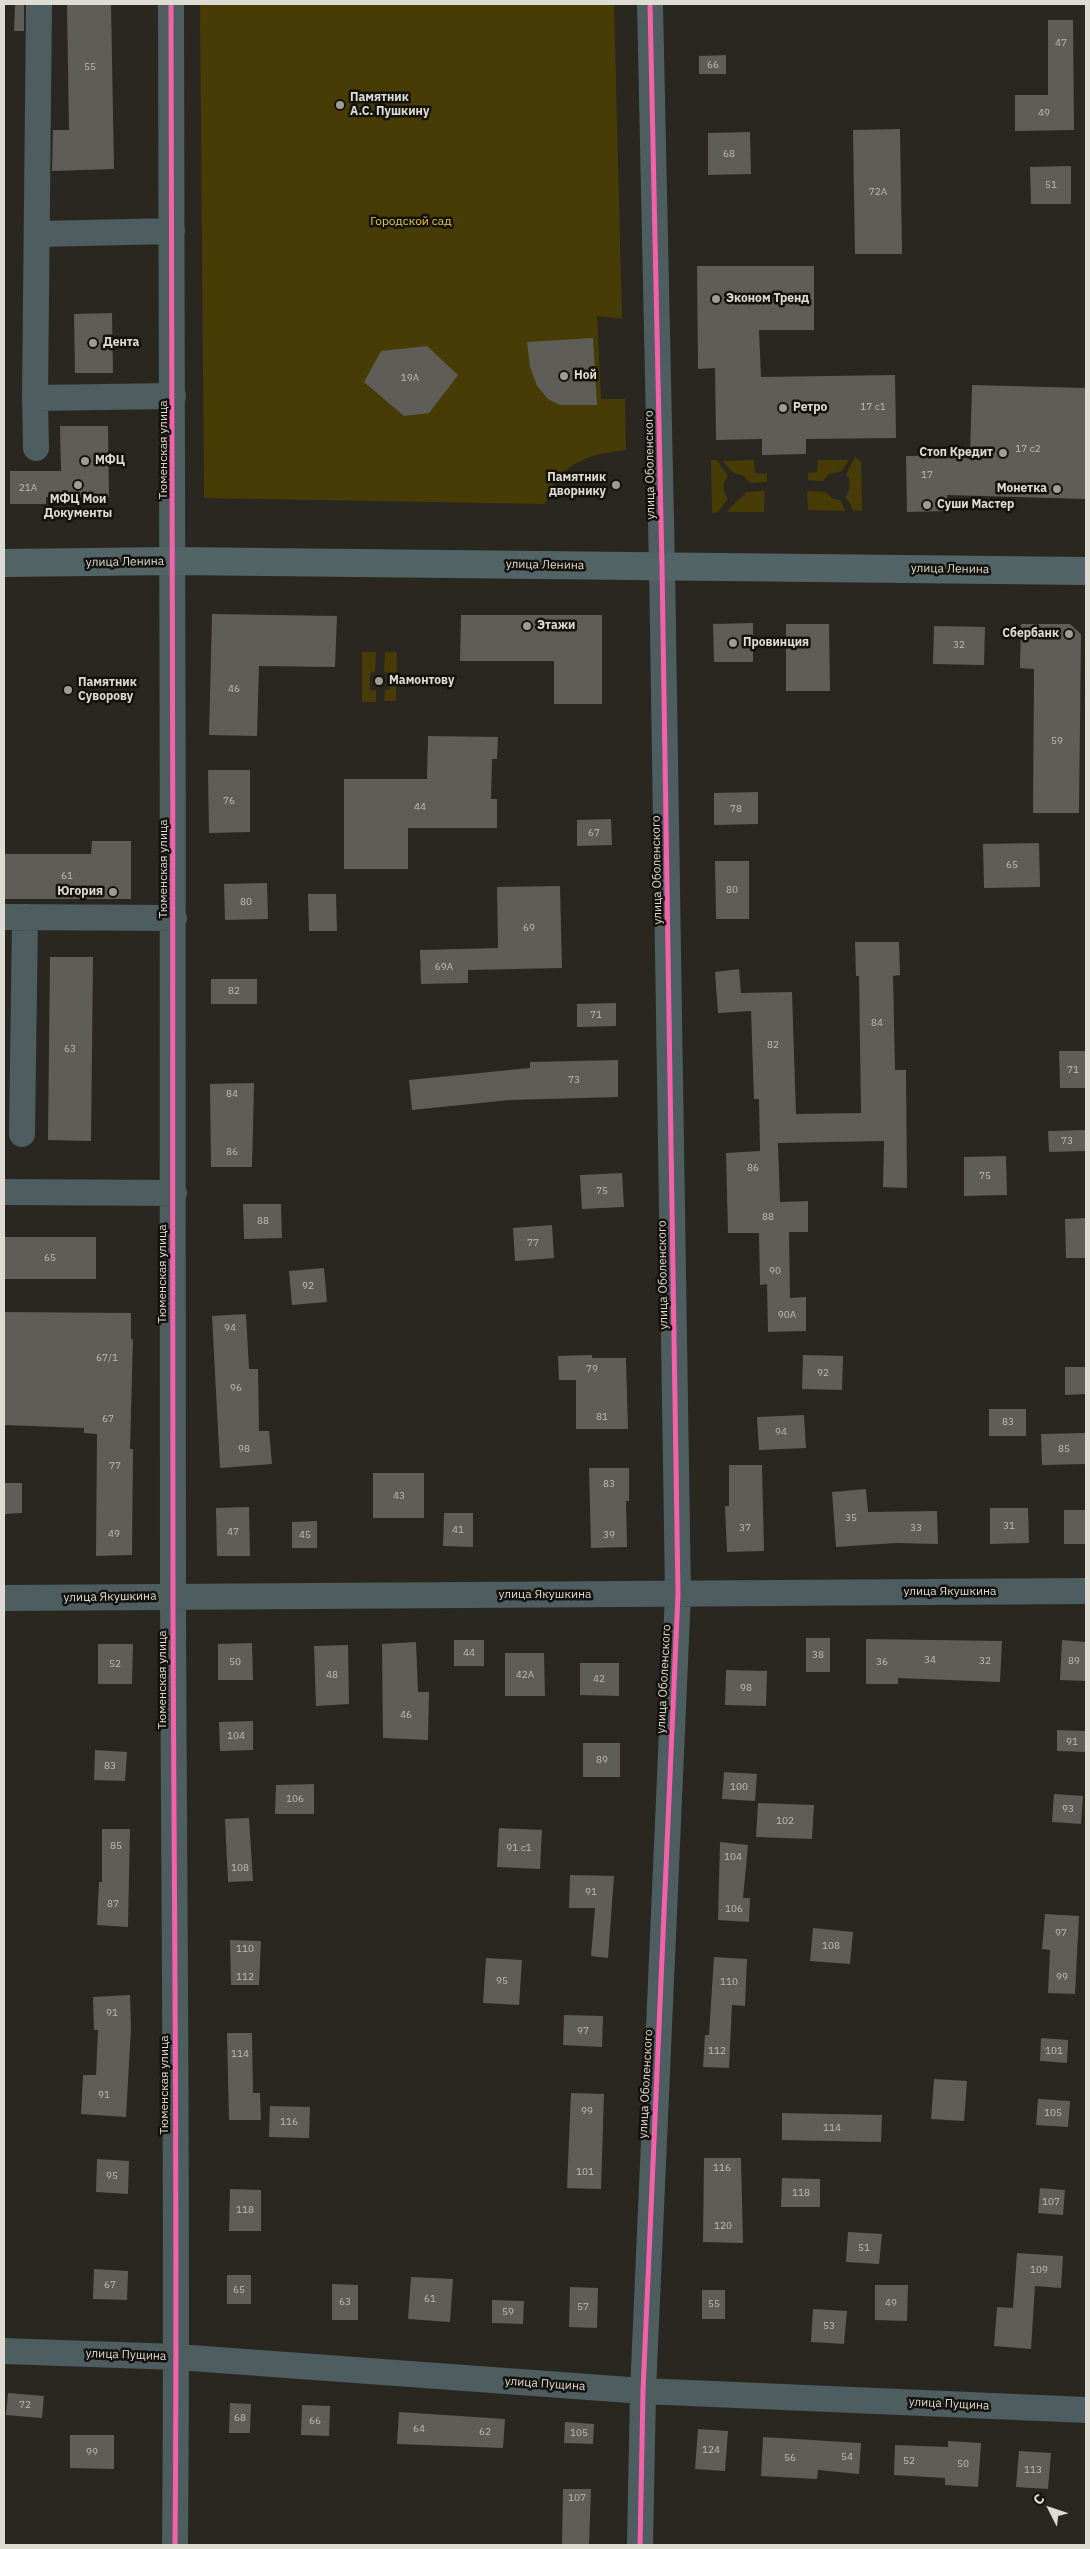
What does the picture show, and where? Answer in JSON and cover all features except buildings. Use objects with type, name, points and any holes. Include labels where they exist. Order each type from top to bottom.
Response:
[{"type":"main road","name":"улица Ленина","points":[[4,563],[174,561],[1086,570]]},
{"type":"street","points":[[36,448],[39,4]]},
{"type":"street","name":"Тюменская улица","points":[[171,4],[174,561],[173,1596],[177,2357],[175,2545]]},
{"type":"street","name":"улица Оболенского","points":[[640,2545],[642,2391],[678,1594],[662,566],[650,4]]},
{"type":"street","points":[[37,234],[172,231]]},
{"type":"street","points":[[35,398],[173,396]]},
{"type":"street","points":[[22,1134],[15,917],[174,918]]},
{"type":"street","points":[[4,1192],[174,1193]]},
{"type":"street","name":"улица Якушкина","points":[[4,1598],[1086,1591]]},
{"type":"street","name":"улица Пущина","points":[[4,2351],[177,2357],[642,2391],[1086,2410]]},
{"type":"green space","name":"Городской сад","points":[[200,4],[614,4],[622,319],[597,316],[601,399],[625,399],[626,450],[598,455],[576,463],[559,479],[551,490],[545,504],[204,498]]},
{"type":"green space","points":[[855,457],[861,461],[862,511],[852,510],[850,503],[845,497],[849,486],[849,478],[846,475]]},
{"type":"green space","points":[[711,460],[717,460],[728,476],[724,482],[724,488],[728,499],[718,512],[712,513]]},
{"type":"green space","points":[[754,460],[755,473],[767,474],[767,482],[750,483],[744,476],[732,472],[723,461]]},
{"type":"green space","points":[[818,460],[849,460],[842,471],[829,474],[823,481],[808,480],[808,473],[817,472]]},
{"type":"green space","points":[[765,491],[764,512],[727,512],[746,492]]},
{"type":"green space","points":[[807,491],[825,492],[832,498],[841,501],[845,511],[808,510]]},
{"type":"green space","points":[[362,652],[376,652],[375,672],[370,673],[370,690],[376,690],[376,702],[362,702]]},
{"type":"green space","points":[[385,652],[397,652],[396,701],[384,701],[385,690],[389,690],[389,673],[384,672]]},
{"type":"cycle path","points":[[171,4],[173,1600],[176,2191],[175,2545]]},
{"type":"cycle path","points":[[640,2545],[643,2391],[678,1594],[662,566],[650,4]]},
{"type":"place","name":"Памятник А.С. Пушкину","points":[[340,105]]},
{"type":"place","name":"Эконом Тренд","points":[[716,299]]},
{"type":"place","name":"Дента","points":[[93,343]]},
{"type":"place","name":"Ной","points":[[564,376]]},
{"type":"place","name":"Ретро","points":[[783,408]]},
{"type":"place","name":"Стоп Кредит","points":[[1003,453]]},
{"type":"place","name":"МФЦ","points":[[85,461]]},
{"type":"place","name":"МФЦ Мои Документы","points":[[78,485]]},
{"type":"place","name":"Памятник дворнику","points":[[616,485]]},
{"type":"place","name":"Монетка","points":[[1057,489]]},
{"type":"place","name":"Суши Мастер","points":[[927,505]]},
{"type":"place","name":"Этажи","points":[[527,626]]},
{"type":"place","name":"Сбербанк","points":[[1069,634]]},
{"type":"place","name":"Провинция","points":[[733,643]]},
{"type":"place","name":"Мамонтову","points":[[379,681]]},
{"type":"place","name":"Памятник Суворову","points":[[68,690]]},
{"type":"place","name":"Югория","points":[[113,892]]}]
